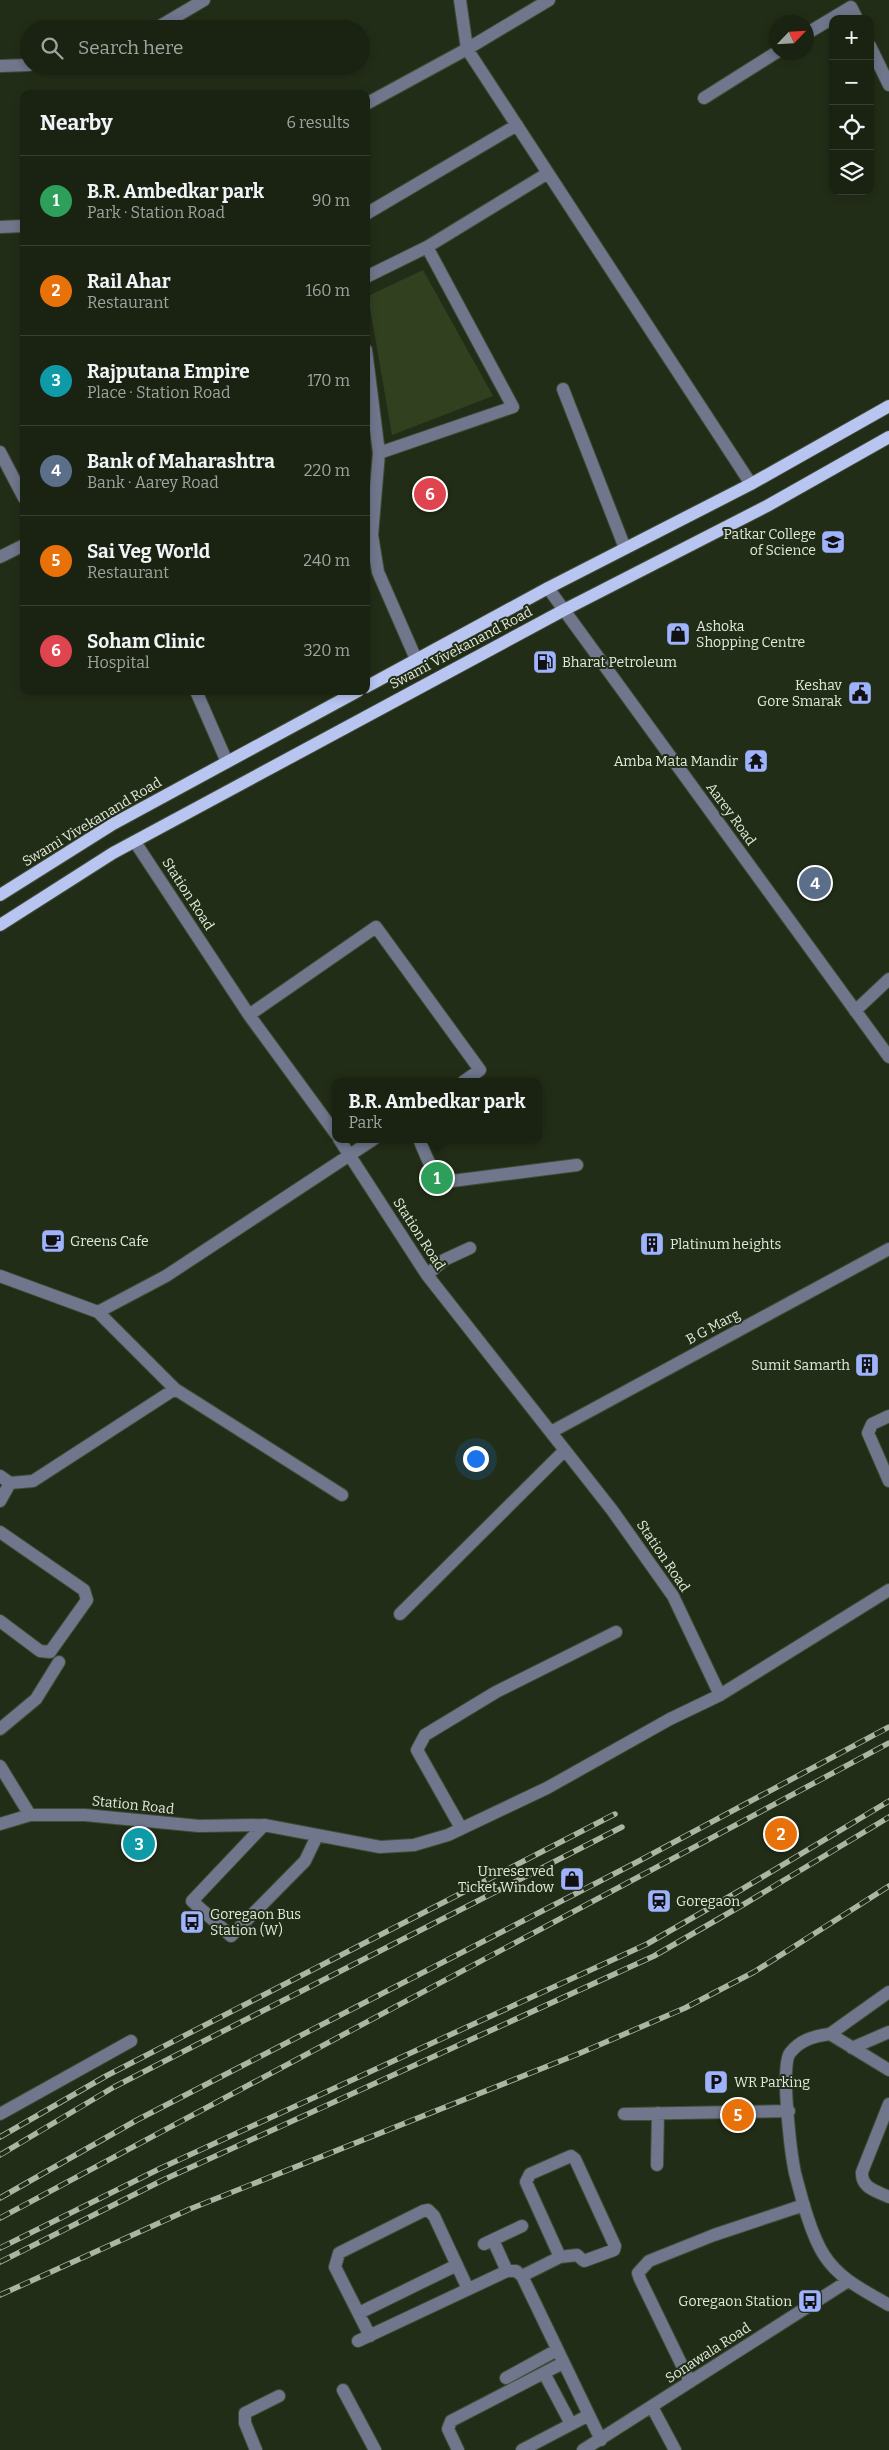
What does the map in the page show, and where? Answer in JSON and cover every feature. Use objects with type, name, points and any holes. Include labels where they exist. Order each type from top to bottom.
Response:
[{"type":"main road","name":"Swami Vivekanand Road","points":[[370,684],[548,588],[751,484],[889,406]]},
{"type":"main road","name":"Swami Vivekanand Road","points":[[0,925],[113,853],[564,610],[767,506],[889,437]]},
{"type":"main road","name":"Swami Vivekanand Road","points":[[0,894],[100,831],[351,695]]},
{"type":"street","points":[[170,20],[204,0]]},
{"type":"street","points":[[460,0],[468,49],[751,484]]},
{"type":"street","points":[[370,102],[468,49],[549,0]]},
{"type":"street","points":[[838,15],[851,7],[855,15]]},
{"type":"street","points":[[814,29],[829,20]]},
{"type":"street","points":[[874,54],[889,85]]},
{"type":"street","points":[[704,98],[769,57]]},
{"type":"street","points":[[0,66],[20,65]]},
{"type":"street","points":[[370,212],[517,126]]},
{"type":"street","points":[[370,275],[427,247],[548,173]]},
{"type":"street","points":[[0,227],[20,226]]},
{"type":"street","points":[[379,453],[513,407],[427,247]]},
{"type":"street","points":[[370,382],[379,453],[372,535],[378,572],[416,660]]},
{"type":"street","points":[[564,389],[625,548]]},
{"type":"street","points":[[0,452],[20,490]]},
{"type":"street","points":[[0,557],[20,547]]},
{"type":"street","name":"Aarey Road","points":[[548,588],[889,1057]]},
{"type":"street","points":[[198,695],[228,762]]},
{"type":"street","name":"Station Road","points":[[136,842],[249,1015],[332,1129]]},
{"type":"street","points":[[249,1015],[376,927],[480,1070],[468,1078]]},
{"type":"street","points":[[855,1011],[889,979]]},
{"type":"street","name":"Station Road","points":[[342,1143],[427,1275],[612,1510],[673,1596],[720,1694]]},
{"type":"street","points":[[98,1312],[166,1276],[352,1156],[369,1143]]},
{"type":"street","points":[[421,1143],[436,1174],[442,1180],[452,1181],[578,1165]]},
{"type":"street","points":[[427,1275],[444,1260],[470,1248]]},
{"type":"street","name":"B G Marg","points":[[551,1432],[889,1249]]},
{"type":"street","points":[[0,1276],[98,1312],[175,1389],[342,1495]]},
{"type":"street","points":[[0,1501],[5,1480],[33,1481],[175,1389]]},
{"type":"street","points":[[889,1416],[872,1424],[868,1433],[889,1481]]},
{"type":"street","points":[[400,1614],[564,1451]]},
{"type":"street","points":[[0,1532],[84,1590],[87,1600],[50,1652],[40,1651],[0,1621]]},
{"type":"street","points":[[264,1825],[192,1901],[231,1936],[304,1861],[317,1836],[380,1847],[414,1845],[462,1828],[547,1788],[670,1719],[720,1694],[889,1590]]},
{"type":"street","points":[[462,1828],[417,1750],[424,1735],[496,1692],[616,1632]]},
{"type":"street","points":[[0,1728],[36,1699],[59,1662]]},
{"type":"street","points":[[0,1766],[30,1815]]},
{"type":"street","name":"Station Road","points":[[0,1824],[30,1815],[85,1814],[199,1826],[264,1825],[317,1836]]},
{"type":"street","points":[[889,1992],[830,2034],[804,2040],[789,2054],[785,2071],[795,2170],[804,2205],[823,2254],[848,2281],[889,2305]]},
{"type":"street","points":[[852,2048],[889,2032]]},
{"type":"street","points":[[830,2034],[889,2070]]},
{"type":"street","points":[[0,2114],[131,2041]]},
{"type":"street","points":[[889,2104],[862,2172],[861,2180],[864,2185],[889,2197]]},
{"type":"street","points":[[624,2114],[788,2111]]},
{"type":"street","points":[[657,2165],[658,2113]]},
{"type":"street","points":[[522,2276],[560,2257],[576,2255],[584,2261],[612,2250],[615,2246],[575,2159],[571,2156],[530,2174],[526,2182],[560,2257]]},
{"type":"street","points":[[690,2382],[640,2279],[638,2273],[642,2266],[649,2261],[714,2235],[804,2205]]},
{"type":"street","points":[[468,2289],[434,2216],[428,2210],[347,2249],[336,2257],[335,2267],[359,2314],[364,2338],[507,2271],[516,2271],[522,2276],[600,2440]]},
{"type":"street","points":[[507,2271],[489,2242],[522,2226]]},
{"type":"street","points":[[359,2314],[456,2265]]},
{"type":"street","name":"Sonawala Road","points":[[583,2450],[848,2281]]},
{"type":"street","points":[[506,2378],[557,2350]]},
{"type":"street","points":[[458,2450],[448,2429],[451,2421],[563,2363]]},
{"type":"street","points":[[544,2373],[571,2424]]},
{"type":"street","points":[[343,2390],[375,2450]]},
{"type":"street","points":[[256,2450],[244,2423],[245,2413],[279,2396]]},
{"type":"street","points":[[652,2407],[675,2450]]},
{"type":"street","points":[[522,2450],[589,2415]]},
{"type":"green space","points":[[423,270],[493,396],[392,435],[370,308],[370,295]]},
{"type":"railway","points":[[0,2198],[137,2120],[637,1862],[889,1727]]},
{"type":"railway","points":[[0,2218],[889,1743]]},
{"type":"railway","points":[[0,2248],[159,2169],[647,1944],[889,1801]]},
{"type":"railway","points":[[0,2137],[106,2076],[615,1814]]},
{"type":"railway","points":[[0,2262],[163,2180],[654,1956],[889,1817]]},
{"type":"railway","points":[[0,2155],[114,2087],[622,1827]]},
{"type":"railway","points":[[0,2295],[190,2209],[578,2054],[685,2008],[754,1972],[889,1886]]},
{"type":"place","name":"Soham Clinic","points":[[430,494]]},
{"type":"place","name":"Patkar College of Science","points":[[833,542]]},
{"type":"place","name":"Ashoka Shopping Centre","points":[[678,634]]},
{"type":"place","name":"Bharat Petroleum","points":[[545,662]]},
{"type":"place","name":"Keshav Gore Smarak","points":[[860,693]]},
{"type":"place","name":"Amba Mata Mandir","points":[[756,761]]},
{"type":"place","name":"Bank of Maharashtra","points":[[815,883]]},
{"type":"place","name":"B.R. Ambedkar park","points":[[437,1178]]},
{"type":"place","name":"Greens Cafe","points":[[53,1241]]},
{"type":"place","name":"Platinum heights","points":[[652,1244]]},
{"type":"place","name":"Sumit Samarth","points":[[867,1365]]},
{"type":"place","name":"Rail Ahar","points":[[781,1834]]},
{"type":"place","name":"Rajputana Empire","points":[[139,1844]]},
{"type":"place","name":"Unreserved Ticket Window","points":[[572,1879]]},
{"type":"place","name":"Goregaon","points":[[659,1901]]},
{"type":"place","name":"Goregaon Bus Station (W)","points":[[192,1922]]},
{"type":"place","name":"WR Parking","points":[[716,2082]]},
{"type":"place","name":"Sai Veg World","points":[[738,2115]]},
{"type":"place","name":"Goregaon Station","points":[[810,2301]]}]
